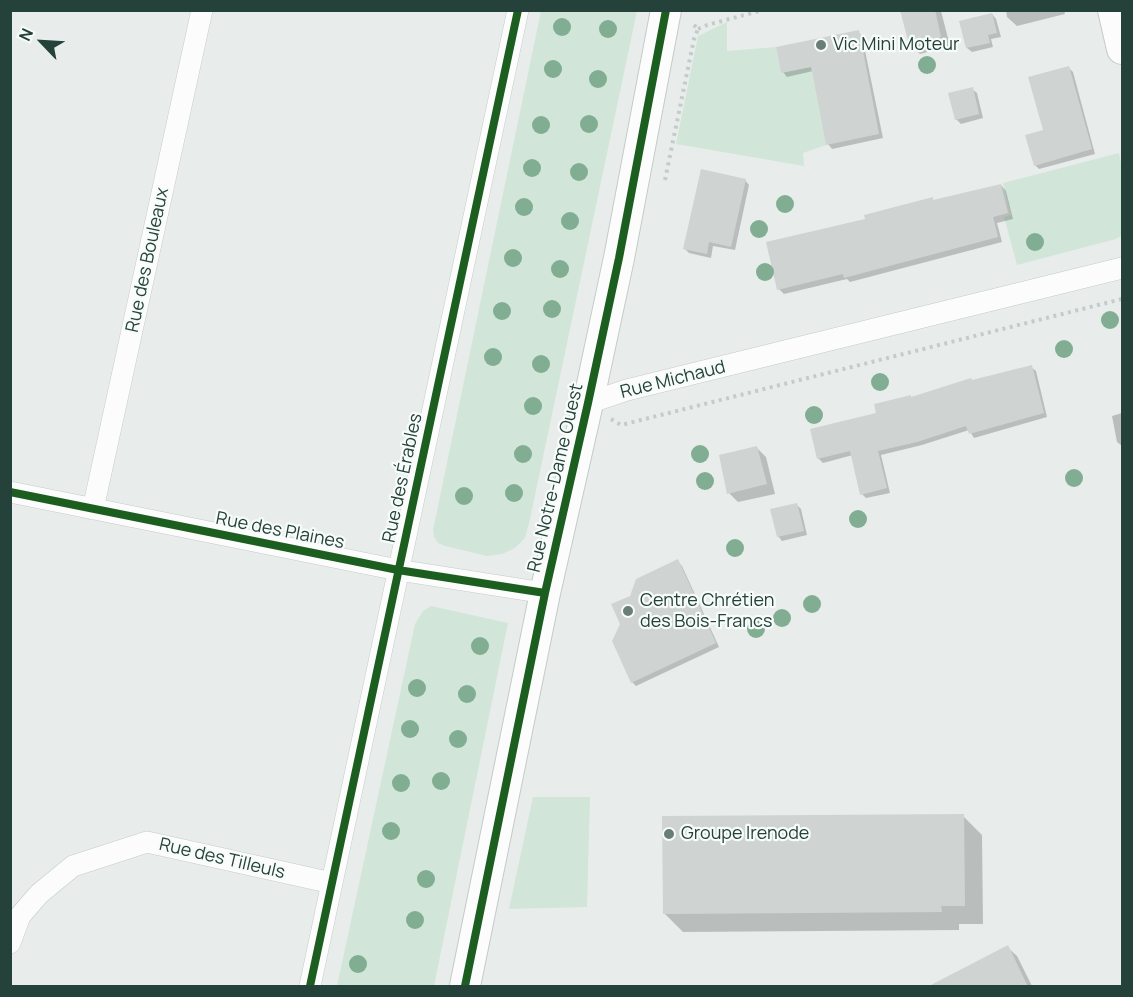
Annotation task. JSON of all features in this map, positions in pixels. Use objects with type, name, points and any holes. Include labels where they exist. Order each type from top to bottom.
[{"type":"street","name":"Rue des Bouleaux","points":[[93,509],[202,10]]},
{"type":"street","name":"Rue des Érables","points":[[310,987],[518,10]]},
{"type":"street","name":"Rue Notre-Dame Ouest","points":[[465,987],[545,593],[621,247],[666,10]]},
{"type":"street","points":[[1113,10],[1122,49]]},
{"type":"street","name":"Rue Michaud","points":[[588,403],[627,390],[1122,268]]},
{"type":"street","name":"Rue des Plaines","points":[[10,492],[398,570],[545,593]]},
{"type":"street","name":"Rue des Tilleuls","points":[[10,943],[20,916],[39,894],[73,866],[147,842],[332,883]]},
{"type":"path","points":[[698,29],[763,10]]},
{"type":"green space","points":[[541,11],[637,11],[525,538],[515,548],[502,554],[487,556],[438,543],[433,530]]},
{"type":"green space","points":[[727,22],[727,51],[776,47],[781,73],[811,67],[826,145],[803,153],[804,166],[676,144],[698,36]]},
{"type":"green space","points":[[1119,153],[1122,168],[1122,235],[1116,239],[1017,265],[1004,217],[1011,215],[1003,183]]},
{"type":"green space","points":[[431,606],[508,623],[434,986],[337,986],[415,624],[423,611]]},
{"type":"green space","points":[[533,797],[590,797],[587,907],[509,909]]},
{"type":"building","points":[[900,10],[935,10],[941,37],[909,45]]},
{"type":"building","points":[[992,13],[997,33],[988,35],[990,43],[966,48],[959,21]]},
{"type":"building","points":[[859,30],[879,134],[826,145],[811,67],[781,73],[776,47]]},
{"type":"building","points":[[1069,66],[1092,149],[1034,166],[1025,135],[1043,130],[1028,77]]},
{"type":"building","points":[[973,87],[979,114],[955,120],[948,93]]},
{"type":"building","points":[[701,169],[746,179],[731,247],[709,242],[707,254],[683,249]]},
{"type":"building","points":[[1001,184],[1008,213],[993,217],[998,237],[844,278],[843,274],[777,290],[766,242],[865,219],[864,215],[933,197],[933,200]]},
{"type":"building","points":[[1032,365],[1044,413],[969,434],[966,426],[917,442],[878,451],[887,488],[860,495],[850,451],[817,459],[810,429],[876,413],[874,404],[911,395],[911,397],[971,378],[972,380]]},
{"type":"building","points":[[757,446],[767,484],[727,494],[719,455]]},
{"type":"building","points":[[797,503],[804,531],[777,537],[770,509]]},
{"type":"building","points":[[678,559],[716,643],[631,683],[612,641],[620,624],[611,604],[630,596],[636,579]]},
{"type":"building","points":[[964,814],[965,906],[941,906],[942,912],[663,914],[662,816]]},
{"type":"building","points":[[1008,945],[1028,987],[927,987]]},
{"type":"cycle path","points":[[310,986],[518,10]]},
{"type":"cycle path","points":[[465,986],[545,593],[619,258],[666,10]]},
{"type":"cycle path","points":[[10,492],[398,570],[545,593]]},
{"type":"place","name":"Vic Mini Moteur","points":[[821,45]]},
{"type":"place","name":"Centre Chrétien des Bois-Francs","points":[[628,611]]},
{"type":"place","name":"Groupe Irenode","points":[[669,834]]}]
